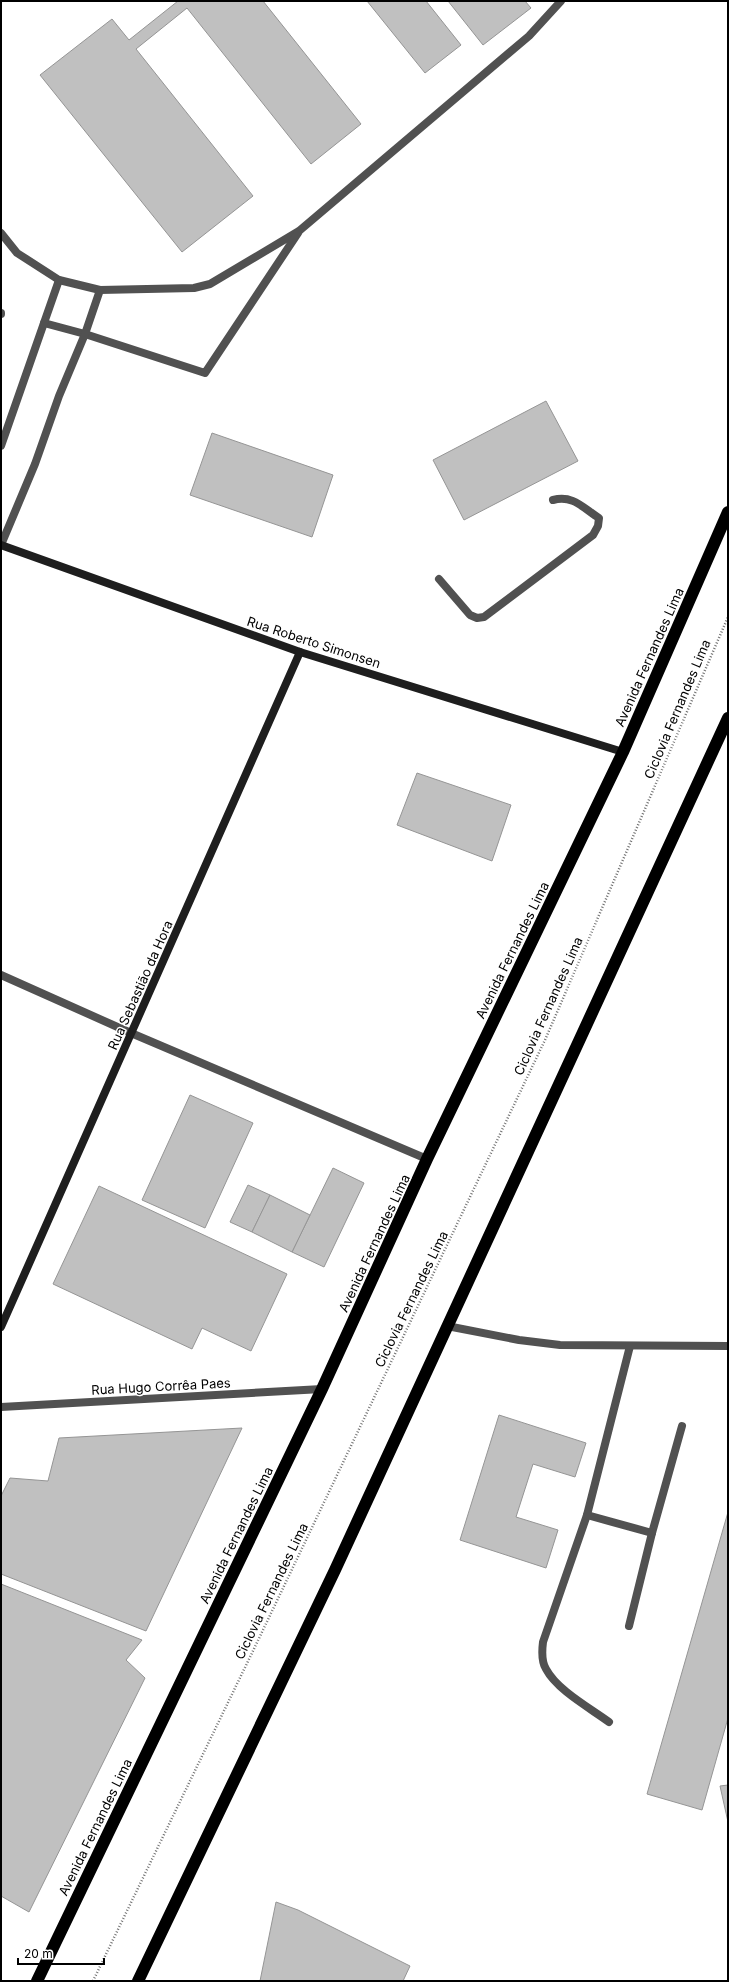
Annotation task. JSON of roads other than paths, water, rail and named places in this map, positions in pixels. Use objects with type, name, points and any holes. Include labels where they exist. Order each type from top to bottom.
[{"type":"highway","name":"Avenida Fernandes Lima","points":[[37,1981],[322,1389],[427,1159],[623,752],[728,512]]},
{"type":"highway","points":[[138,1981],[335,1570],[728,718]]},
{"type":"street","points":[[1,233],[17,253],[59,280],[100,290],[194,288],[210,284],[299,231],[529,36],[562,1]]},
{"type":"street","points":[[44,323],[85,334],[205,372],[299,231]]},
{"type":"street","points":[[1,446],[59,280]]},
{"type":"street","points":[[1,545],[35,464],[59,396],[85,334],[100,290]]},
{"type":"street","points":[[439,579],[470,615],[477,618],[484,617],[593,535],[598,526],[599,518],[575,502],[564,497],[553,500]]},
{"type":"street","name":"Rua Roberto Simonsen","points":[[1,545],[300,652],[623,752]]},
{"type":"street","name":"Rua Sebastião da Hora","points":[[1,1327],[300,652]]},
{"type":"street","points":[[1,975],[131,1033],[427,1159]]},
{"type":"street","points":[[447,1326],[519,1340],[560,1345],[728,1346]]},
{"type":"street","points":[[609,1722],[562,1688],[546,1669],[542,1653],[543,1642],[587,1514],[630,1346]]},
{"type":"street","name":"Rua Hugo Corrêa Paes","points":[[1,1407],[322,1389]]},
{"type":"street","points":[[629,1626],[652,1533],[682,1426]]},
{"type":"street","points":[[587,1514],[652,1533]]}]
